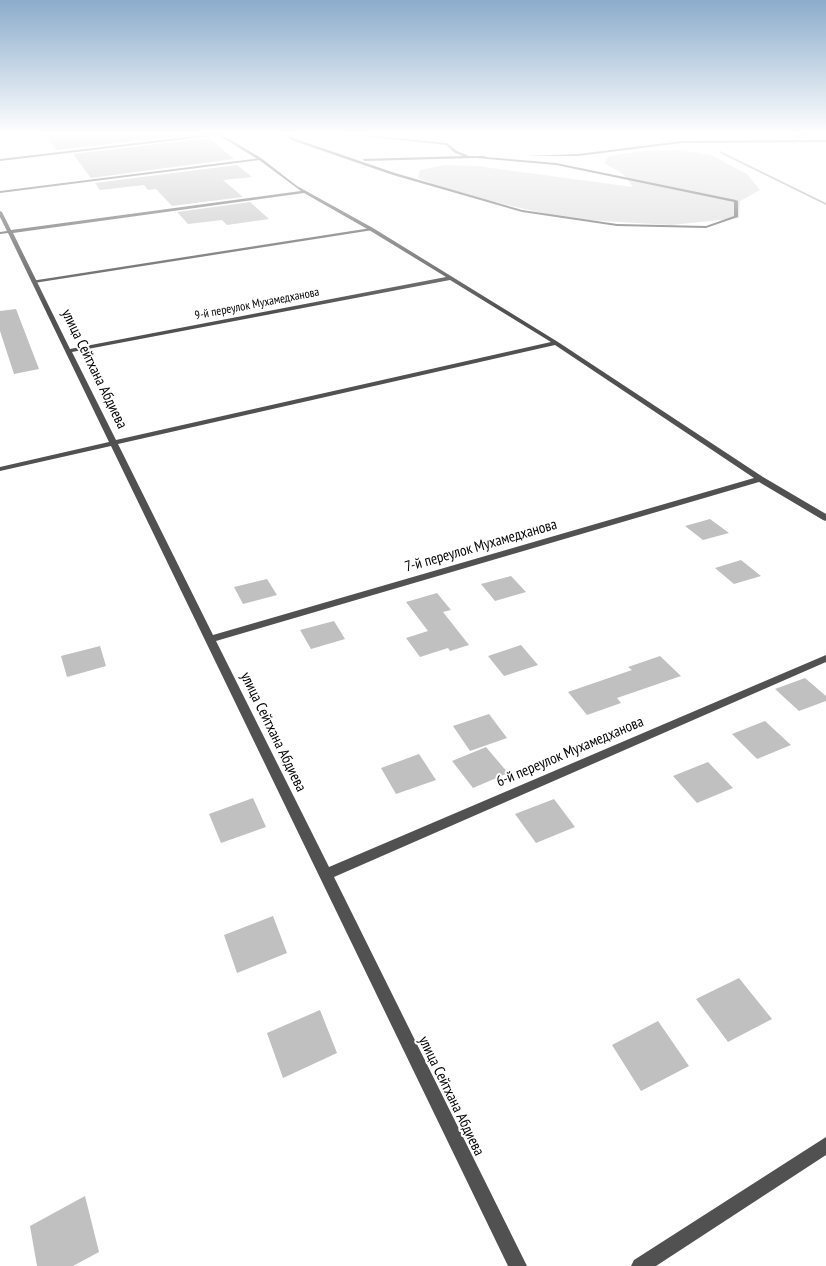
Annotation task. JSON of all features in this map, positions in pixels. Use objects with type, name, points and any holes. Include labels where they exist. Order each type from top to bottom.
[{"type":"street","points":[[5,233],[305,192]]},
{"type":"street","points":[[306,192],[451,278],[556,344],[760,478],[826,518]]},
{"type":"street","points":[[457,192],[522,211],[617,225],[706,227],[736,217],[736,202],[689,192]]},
{"type":"street","name":"улица Сейтхана Абдиева","points":[[0,212],[5,233],[34,281],[518,1266]]},
{"type":"street","points":[[34,281],[371,229]]},
{"type":"street","name":"9-й переулок Мухамедханова","points":[[68,351],[451,278]]},
{"type":"street","points":[[0,469],[556,344]]},
{"type":"street","name":"7-й переулок Мухамедханова","points":[[210,639],[760,478]]},
{"type":"street","name":"6-й переулок Мухамедханова","points":[[326,874],[826,658]]},
{"type":"street","points":[[640,1266],[826,1145]]},
{"type":"shaded area","points":[[454,192],[756,192],[740,201],[739,218],[671,225],[569,219]]},
{"type":"building","points":[[159,192],[237,192],[243,197],[172,206]]},
{"type":"building","points":[[250,202],[269,219],[227,225],[222,220],[188,224],[177,212]]},
{"type":"building","points":[[16,309],[39,369],[14,374],[0,331],[0,311]]},
{"type":"building","points":[[710,519],[729,533],[703,540],[685,526]]},
{"type":"building","points":[[741,560],[761,576],[734,584],[715,568]]},
{"type":"building","points":[[511,576],[526,592],[495,601],[481,584]]},
{"type":"building","points":[[267,579],[277,595],[243,604],[234,587]]},
{"type":"building","points":[[437,593],[451,610],[443,612],[469,645],[450,651],[448,648],[420,657],[406,638],[428,631],[406,602]]},
{"type":"building","points":[[334,621],[345,639],[311,649],[300,630]]},
{"type":"building","points":[[521,645],[538,665],[504,676],[488,656]]},
{"type":"building","points":[[100,646],[106,666],[67,677],[61,656]]},
{"type":"building","points":[[660,656],[681,676],[617,698],[621,703],[587,715],[568,692],[632,670],[628,667]]},
{"type":"building","points":[[805,678],[826,696],[826,701],[799,711],[775,689]]},
{"type":"building","points":[[489,714],[507,738],[470,751],[453,726]]},
{"type":"building","points":[[765,721],[791,745],[757,759],[732,734]]},
{"type":"building","points":[[486,747],[508,773],[473,788],[452,761]]},
{"type":"building","points":[[419,754],[436,780],[396,794],[381,768]]},
{"type":"building","points":[[708,762],[733,788],[697,803],[673,776]]},
{"type":"building","points":[[253,798],[266,827],[221,843],[209,814]]},
{"type":"building","points":[[554,799],[575,827],[536,843],[515,814]]},
{"type":"building","points":[[273,916],[287,953],[237,973],[224,935]]},
{"type":"building","points":[[739,978],[772,1019],[728,1042],[696,999]]},
{"type":"building","points":[[320,1010],[337,1053],[283,1078],[267,1033]]},
{"type":"building","points":[[658,1021],[689,1066],[641,1091],[612,1045]]},
{"type":"building","points":[[85,1196],[99,1252],[73,1266],[37,1266],[30,1226]]},
{"type":"waterway","points":[[802,192],[826,204]]}]
